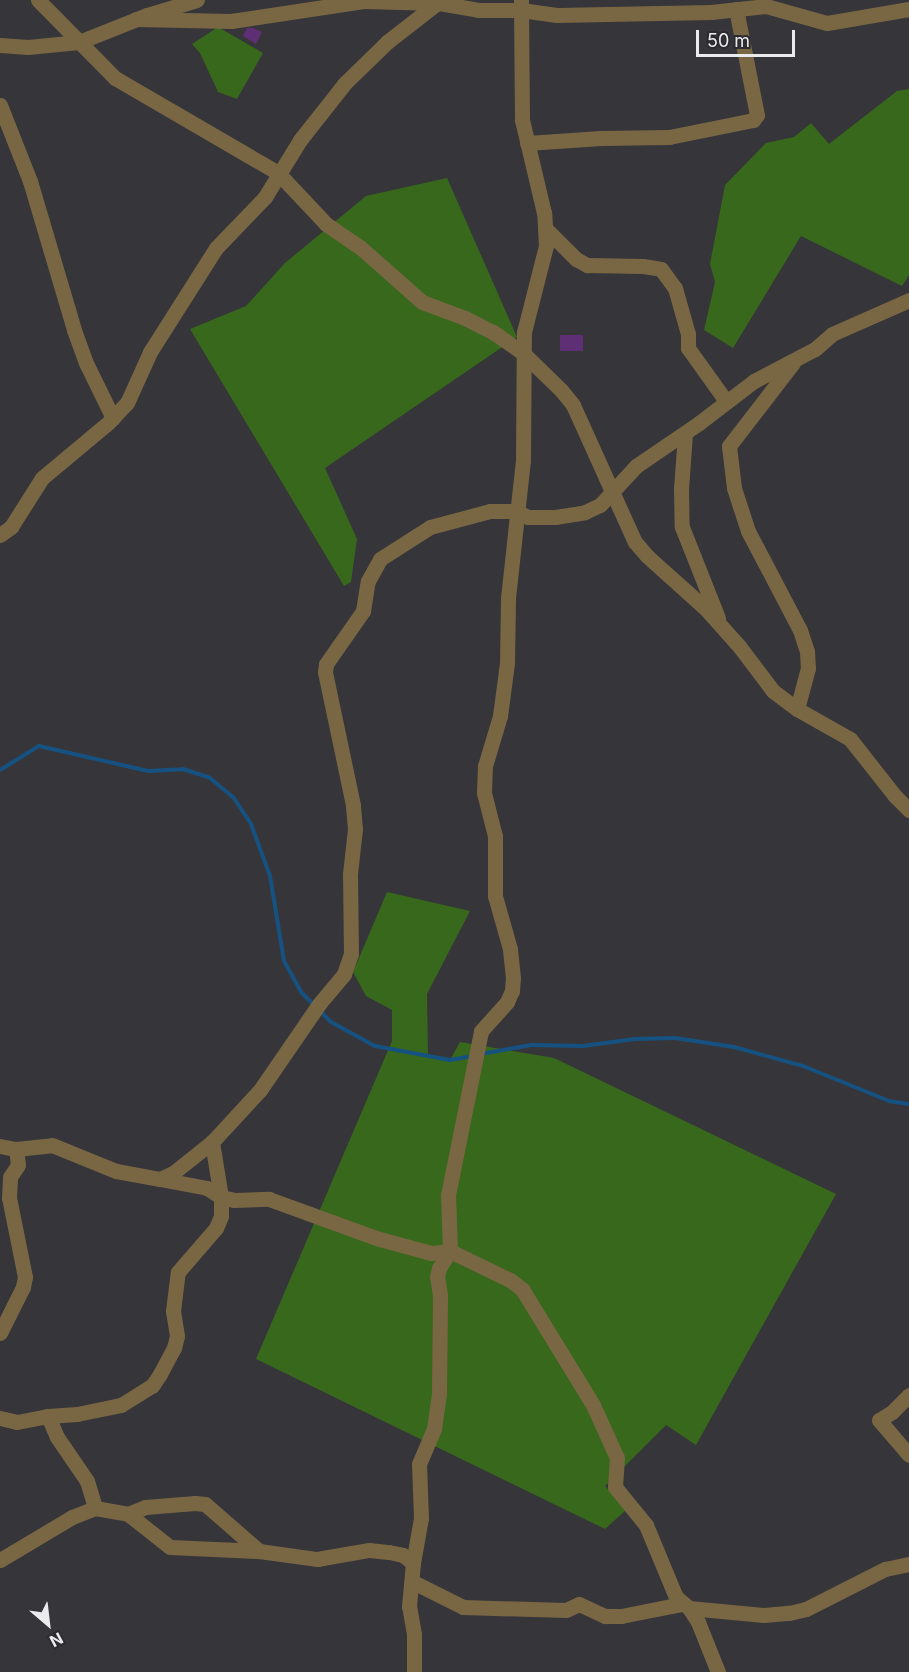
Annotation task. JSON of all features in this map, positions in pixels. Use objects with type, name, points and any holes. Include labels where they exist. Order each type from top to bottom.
[{"type":"street","points":[[38,0],[115,78],[278,173],[326,224],[361,248],[422,302],[465,318],[493,332],[524,354],[573,405],[635,542],[720,624],[773,691],[797,709],[850,739],[895,796],[909,810]]},
{"type":"street","points":[[0,45],[28,47],[79,42],[136,19],[197,0]]},
{"type":"street","points":[[136,19],[231,21],[363,1],[440,1],[478,10],[521,3],[557,15],[701,6],[736,9],[766,6],[786,7],[827,24],[909,9]]},
{"type":"street","points":[[0,535],[12,527],[42,478],[113,418],[127,403],[150,352],[216,248],[265,197],[278,173],[345,83],[387,42],[440,1]]},
{"type":"street","points":[[414,1672],[414,1634],[409,1606],[413,1563],[422,1518],[419,1464],[434,1429],[439,1394],[440,1295],[437,1277],[439,1268],[450,1251],[448,1195],[481,1031],[507,1002],[512,991],[510,949],[495,896],[495,836],[484,793],[485,766],[500,716],[507,663],[508,598],[523,461],[524,332],[546,246],[544,213],[522,120],[521,3]]},
{"type":"street","points":[[527,143],[601,138],[669,137],[753,120],[758,115],[736,9]]},
{"type":"street","points":[[0,105],[30,181],[74,330],[87,365],[113,418]]},
{"type":"street","points":[[544,228],[576,259],[587,265],[643,266],[661,269],[675,288],[688,334],[688,348],[726,401]]},
{"type":"street","points":[[160,1179],[173,1173],[212,1142],[275,1071],[319,1004],[344,974],[351,954],[350,874],[355,829],[353,805],[325,672],[326,664],[363,611],[368,581],[380,559],[430,527],[490,511],[516,511],[528,517],[555,517],[585,512],[600,505],[643,460],[685,434],[754,381],[815,349],[832,334],[909,300]]},
{"type":"street","points":[[797,358],[729,446],[732,477],[748,531],[800,630],[807,651],[808,668],[797,709]]},
{"type":"street","points":[[685,434],[681,488],[682,527],[720,624]]},
{"type":"street","points":[[0,1419],[17,1422],[121,1405],[152,1386],[174,1348],[177,1335],[172,1311],[178,1272],[216,1228],[221,1216],[221,1197],[212,1142]]},
{"type":"street","points":[[5,1150],[52,1145],[116,1171],[207,1188],[221,1197],[250,1201],[268,1199],[376,1238],[431,1252],[450,1251],[510,1280],[522,1289],[593,1405],[617,1458],[615,1487],[646,1525],[652,1545],[685,1606],[698,1622],[718,1672]]},
{"type":"street","points":[[0,1333],[24,1287],[25,1276],[9,1198],[10,1177],[18,1165],[5,1150]]},
{"type":"street","points":[[909,1395],[892,1412],[879,1420],[909,1455]]},
{"type":"street","points":[[48,1416],[57,1437],[87,1481],[95,1508]]},
{"type":"street","points":[[128,1514],[145,1507],[205,1504],[259,1551]]},
{"type":"street","points":[[0,1560],[72,1517],[95,1508],[128,1514],[170,1546],[259,1551],[317,1559],[369,1550],[403,1556],[413,1563]]},
{"type":"street","points":[[412,1582],[463,1606],[566,1610],[575,1604],[605,1616],[621,1616],[685,1606],[764,1615],[806,1609],[885,1569],[909,1564]]},
{"type":"green space","points":[[218,27],[263,53],[237,99],[218,92],[200,53],[192,44]]},
{"type":"green space","points":[[909,89],[909,275],[902,286],[801,236],[733,348],[704,330],[715,282],[710,264],[725,185],[766,143],[794,137],[811,123],[829,144],[897,91]]},
{"type":"green space","points":[[447,178],[517,337],[325,468],[357,539],[351,582],[344,586],[190,329],[246,306],[285,263],[366,196]]},
{"type":"green space","points":[[387,892],[470,911],[427,994],[428,1055],[450,1060],[460,1042],[554,1058],[836,1194],[696,1445],[666,1425],[605,1486],[626,1510],[605,1529],[256,1359],[392,1041],[392,1010],[366,996],[353,972]]},
{"type":"building","points":[[247,28],[262,32],[256,44],[243,36]]},
{"type":"building","points":[[560,335],[583,335],[583,351],[560,351]]},
{"type":"waterway","points":[[0,770],[39,746],[148,771],[183,769],[210,778],[233,797],[251,824],[270,876],[284,961],[302,993],[314,1005]]},
{"type":"waterway","points":[[319,1010],[331,1022],[375,1046],[450,1060],[473,1056]]},
{"type":"waterway","points":[[481,1054],[531,1045],[583,1046],[635,1039],[675,1038],[734,1047],[803,1066],[889,1101],[909,1104]]}]
